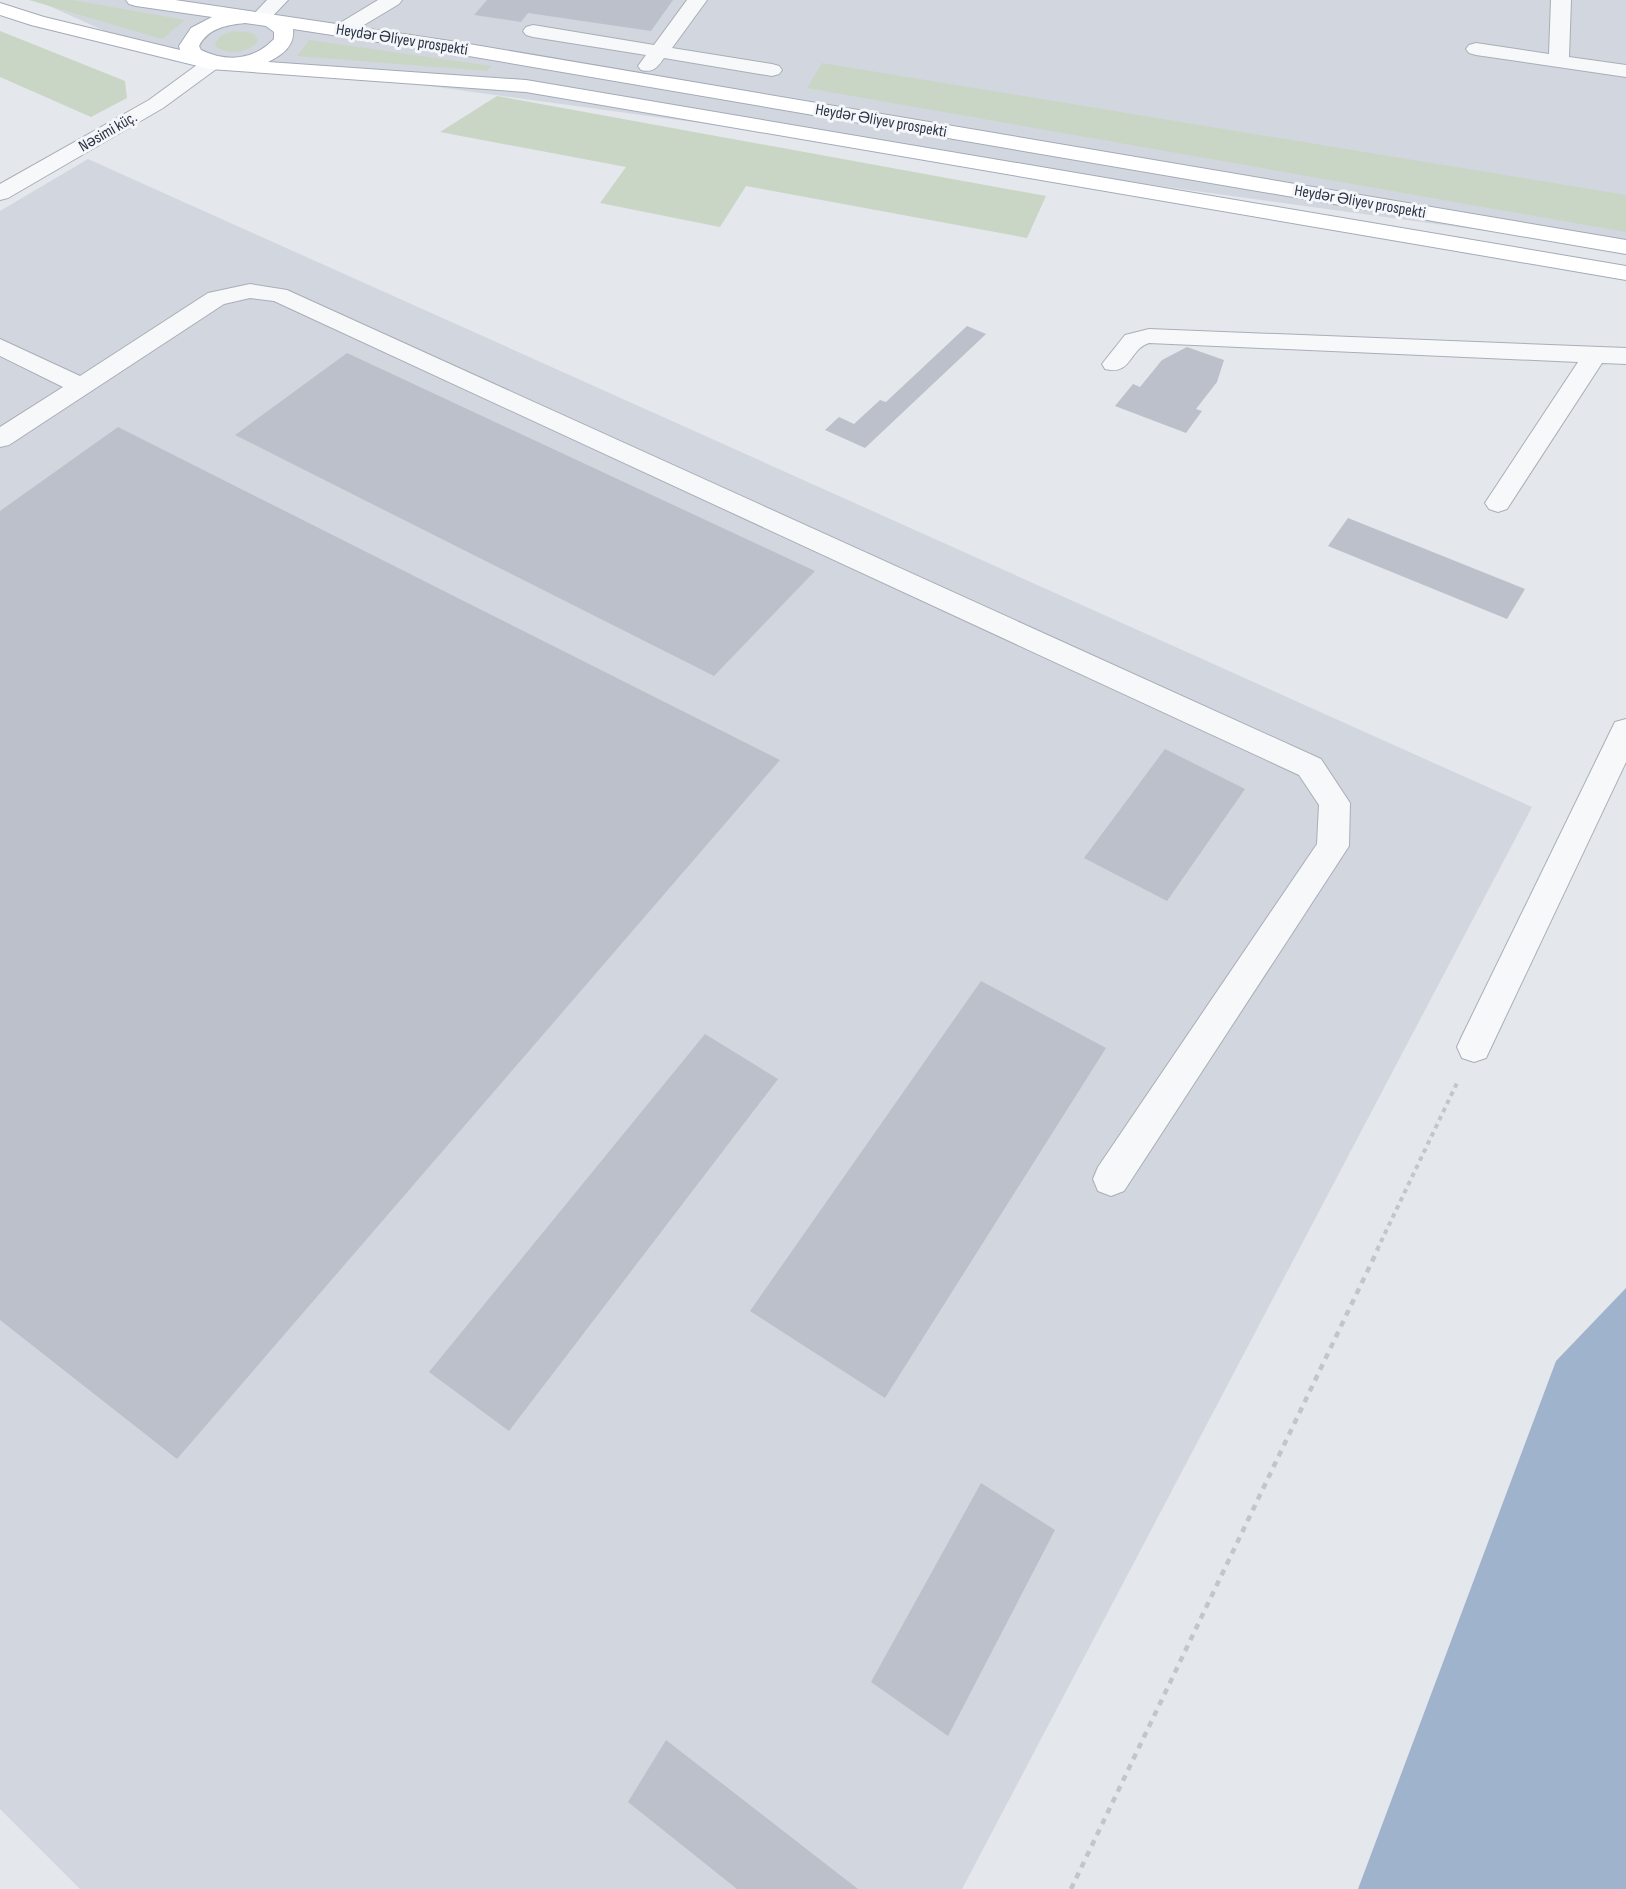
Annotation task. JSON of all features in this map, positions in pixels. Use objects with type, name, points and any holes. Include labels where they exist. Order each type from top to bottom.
[{"type":"main road","name":"Heydər Əliyev prospekti","points":[[135,0],[342,30],[1626,246]]},
{"type":"main road","name":"Heydər Əliyev prospekti","points":[[0,9],[38,21],[219,64],[526,86],[1626,273]]},
{"type":"main road","points":[[260,18],[281,26],[285,33],[285,40],[280,48],[257,60],[219,64],[192,54],[189,46],[192,38],[201,30],[229,19],[260,18]]},
{"type":"street","points":[[260,18],[278,0]]},
{"type":"street","points":[[342,30],[392,0]]},
{"type":"street","points":[[637,79],[697,0]]},
{"type":"street","points":[[1559,61],[1562,0]]},
{"type":"street","points":[[533,31],[772,70]]},
{"type":"street","points":[[1476,49],[1626,71]]},
{"type":"street","name":"Nəsimi küç.","points":[[0,193],[156,104],[219,64]]},
{"type":"street","points":[[0,439],[216,298],[250,291],[279,295],[1310,767],[1335,803],[1333,846],[1111,1179]]},
{"type":"street","points":[[1114,364],[1134,340],[1149,336],[1626,356]]},
{"type":"street","points":[[0,346],[81,386]]},
{"type":"street","points":[[1498,503],[1595,355]]},
{"type":"street","points":[[1474,1047],[1626,730]]},
{"type":"path","points":[[1071,1889],[1474,1047]]},
{"type":"shaded area","points":[[36,0],[1626,0],[1626,250],[138,46]]},
{"type":"shaded area","points":[[88,159],[1532,807],[962,1889],[80,1889],[0,1809],[0,211]]},
{"type":"green space","points":[[29,0],[72,0],[185,20],[162,39]]},
{"type":"green space","points":[[0,31],[125,81],[127,98],[91,117],[0,77]]},
{"type":"green space","points":[[233,31],[253,33],[258,39],[257,43],[237,52],[216,47],[215,44],[220,36]]},
{"type":"green space","points":[[309,40],[491,66],[487,71],[297,56]]},
{"type":"green space","points":[[822,63],[1626,195],[1626,232],[807,88]]},
{"type":"green space","points":[[497,96],[1046,196],[1027,238],[746,186],[720,227],[600,203],[626,167],[440,132]]},
{"type":"water","points":[[1626,1288],[1626,1889],[1358,1889],[1556,1361]]},
{"type":"building","points":[[487,0],[673,0],[651,31],[528,13],[521,22],[474,15]]},
{"type":"building","points":[[967,326],[986,334],[865,448],[825,430],[839,417],[854,424],[880,400],[886,402]]},
{"type":"building","points":[[1187,347],[1224,360],[1217,382],[1196,409],[1202,411],[1186,433],[1115,406],[1133,384],[1140,387],[1162,360]]},
{"type":"building","points":[[347,353],[815,571],[714,676],[235,435]]},
{"type":"building","points":[[118,427],[780,760],[177,1459],[0,1320],[0,511]]},
{"type":"building","points":[[1348,518],[1525,589],[1507,619],[1328,546]]},
{"type":"building","points":[[1165,749],[1245,789],[1167,901],[1084,858]]},
{"type":"building","points":[[981,981],[1106,1048],[885,1398],[750,1311]]},
{"type":"building","points":[[705,1034],[778,1079],[509,1431],[429,1372]]},
{"type":"building","points":[[981,1483],[1055,1530],[948,1736],[871,1682]]},
{"type":"building","points":[[666,1740],[858,1889],[737,1889],[628,1802]]}]
